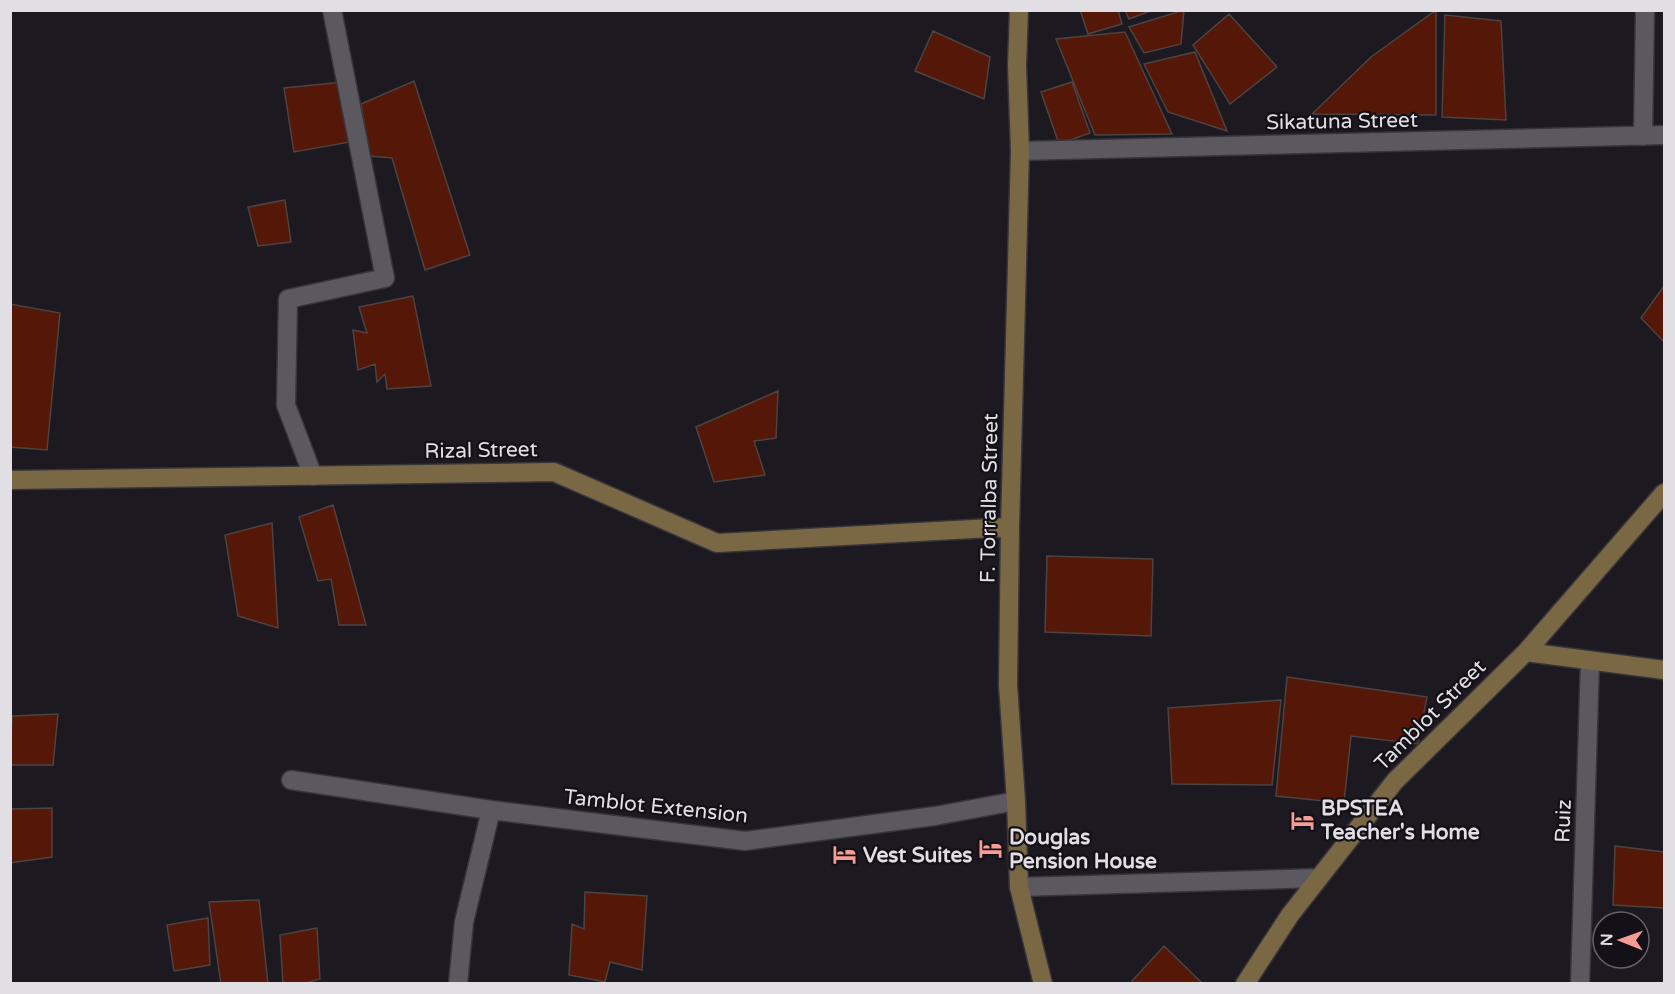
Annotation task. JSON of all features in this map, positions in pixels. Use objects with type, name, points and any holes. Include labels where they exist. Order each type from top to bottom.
[{"type":"street","points":[[313,476],[286,405],[288,299],[385,278],[332,10]]},
{"type":"street","name":"F. Torralba Street","points":[[1019,10],[1017,66],[1020,151],[1008,685],[1019,887],[1043,984]]},
{"type":"street","points":[[1642,136],[1646,10]]},
{"type":"street","name":"Sikatuna Street","points":[[1020,151],[1665,135]]},
{"type":"street","name":"Rizal Street","points":[[10,480],[554,472],[717,543],[1010,527]]},
{"type":"street","name":"Tamblot Street","points":[[1245,984],[1290,915],[1395,781],[1526,652],[1665,493]]},
{"type":"street","points":[[1526,652],[1665,670]]},
{"type":"street","name":"Ruiz","points":[[1580,984],[1590,661]]},
{"type":"street","name":"Tamblot Extension","points":[[291,780],[491,810],[745,841],[935,816],[1016,801]]},
{"type":"street","points":[[458,984],[464,922],[491,810]]},
{"type":"street","points":[[1019,887],[1320,878]]},
{"type":"building","points":[[1080,10],[1118,10],[1122,24],[1088,34]]},
{"type":"building","points":[[1125,10],[1153,10],[1129,19]]},
{"type":"building","points":[[1184,10],[1181,44],[1144,53],[1129,27]]},
{"type":"building","points":[[1436,10],[1436,115],[1312,114],[1371,57]]},
{"type":"building","points":[[1229,14],[1277,67],[1230,104],[1193,45]]},
{"type":"building","points":[[1445,15],[1501,21],[1506,120],[1442,117]]},
{"type":"building","points":[[933,31],[990,57],[984,99],[915,71]]},
{"type":"building","points":[[1125,32],[1172,134],[1095,135],[1056,39]]},
{"type":"building","points":[[1195,52],[1227,131],[1168,112],[1144,64]]},
{"type":"building","points":[[414,81],[470,255],[425,270],[392,158],[370,156],[361,104]]},
{"type":"building","points":[[343,82],[350,142],[294,152],[284,88]]},
{"type":"building","points":[[1072,82],[1090,133],[1059,144],[1041,92]]},
{"type":"building","points":[[285,200],[291,242],[258,246],[248,207]]},
{"type":"building","points":[[1664,286],[1664,342],[1641,318]]},
{"type":"building","points":[[413,296],[431,386],[387,389],[385,374],[377,382],[375,364],[358,370],[353,330],[367,333],[359,307]]},
{"type":"building","points":[[10,304],[60,313],[47,450],[10,447]]},
{"type":"building","points":[[778,391],[776,438],[754,441],[765,475],[714,482],[696,427]]},
{"type":"building","points":[[333,505],[366,625],[339,625],[331,579],[318,581],[299,517]]},
{"type":"building","points":[[272,523],[278,628],[238,616],[225,535]]},
{"type":"building","points":[[1047,556],[1153,559],[1151,636],[1045,632]]},
{"type":"building","points":[[1287,677],[1427,697],[1418,744],[1351,736],[1344,803],[1276,796]]},
{"type":"building","points":[[1281,700],[1272,785],[1172,784],[1168,708]]},
{"type":"building","points":[[58,714],[53,765],[10,765],[12,716]]},
{"type":"building","points":[[52,808],[52,857],[10,863],[10,809]]},
{"type":"building","points":[[1615,846],[1664,852],[1664,908],[1613,905]]},
{"type":"building","points":[[585,892],[647,896],[642,970],[610,962],[605,982],[569,975],[572,924],[584,929]]},
{"type":"building","points":[[259,900],[268,984],[221,984],[209,902]]},
{"type":"building","points":[[208,918],[210,965],[174,971],[167,925]]},
{"type":"building","points":[[317,928],[320,979],[302,984],[283,984],[280,935]]},
{"type":"building","points":[[1164,946],[1203,984],[1134,984],[1132,981]]},
{"type":"place","name":"BPSTEA Teacher's Home","points":[[1303,820]]},
{"type":"place","name":"Douglas Pension House","points":[[991,849]]},
{"type":"place","name":"Vest Suites","points":[[845,855]]}]
